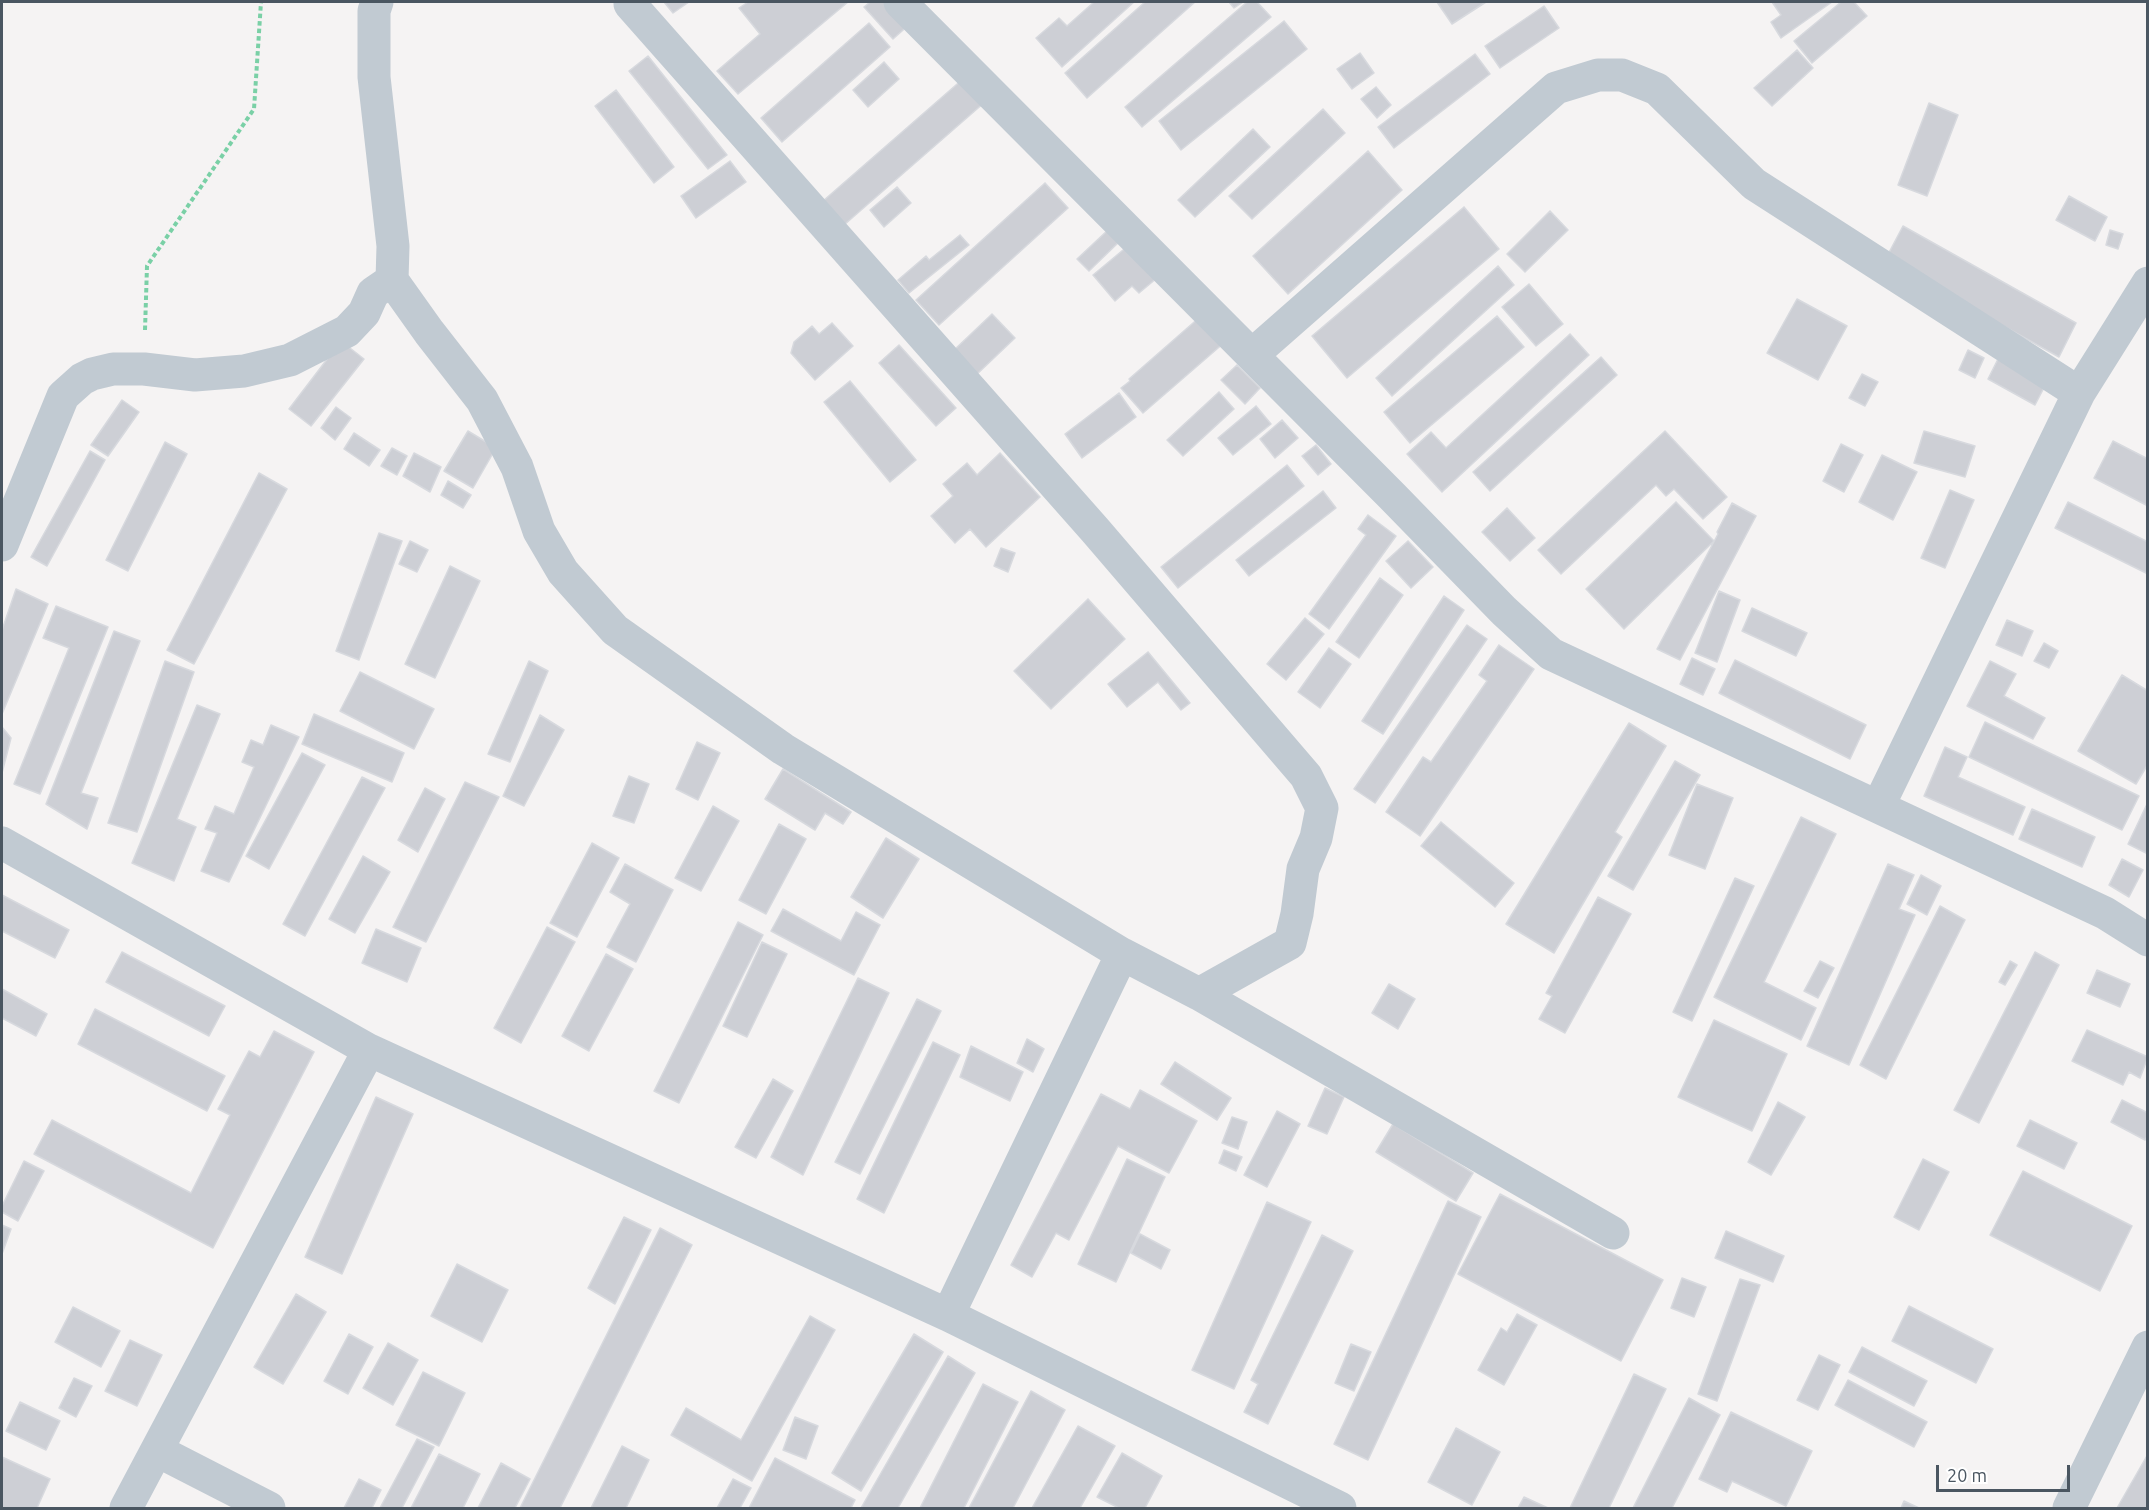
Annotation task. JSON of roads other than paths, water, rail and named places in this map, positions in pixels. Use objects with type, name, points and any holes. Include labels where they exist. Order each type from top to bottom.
[{"type":"street","points":[[377,2],[374,11],[374,77],[393,246],[392,280],[482,400],[517,467],[539,531],[563,572],[615,630],[783,748],[1122,954],[1199,994],[1613,1233]]},
{"type":"street","points":[[900,2],[1504,611],[1551,654],[2105,913],[2148,940]]},
{"type":"street","points":[[630,4],[1095,530],[1306,776],[1322,808],[1316,838],[1303,869],[1297,914],[1290,943],[1199,994]]},
{"type":"street","points":[[1252,355],[1556,88],[1598,75],[1622,75],[1657,89],[1754,184],[2079,393]]},
{"type":"street","points":[[2,545],[63,396],[73,385],[92,374],[113,369],[144,369],[195,375],[244,371],[290,360],[347,331],[364,313],[373,293],[392,280]]},
{"type":"street","points":[[1878,807],[2079,393],[2148,283]]},
{"type":"street","points":[[2,843],[369,1050],[948,1315],[1340,1509]]},
{"type":"street","points":[[948,1315],[1122,954]]},
{"type":"street","points":[[126,1509],[369,1050]]},
{"type":"street","points":[[2069,1509],[2148,1347]]},
{"type":"street","points":[[158,1450],[269,1509]]}]
